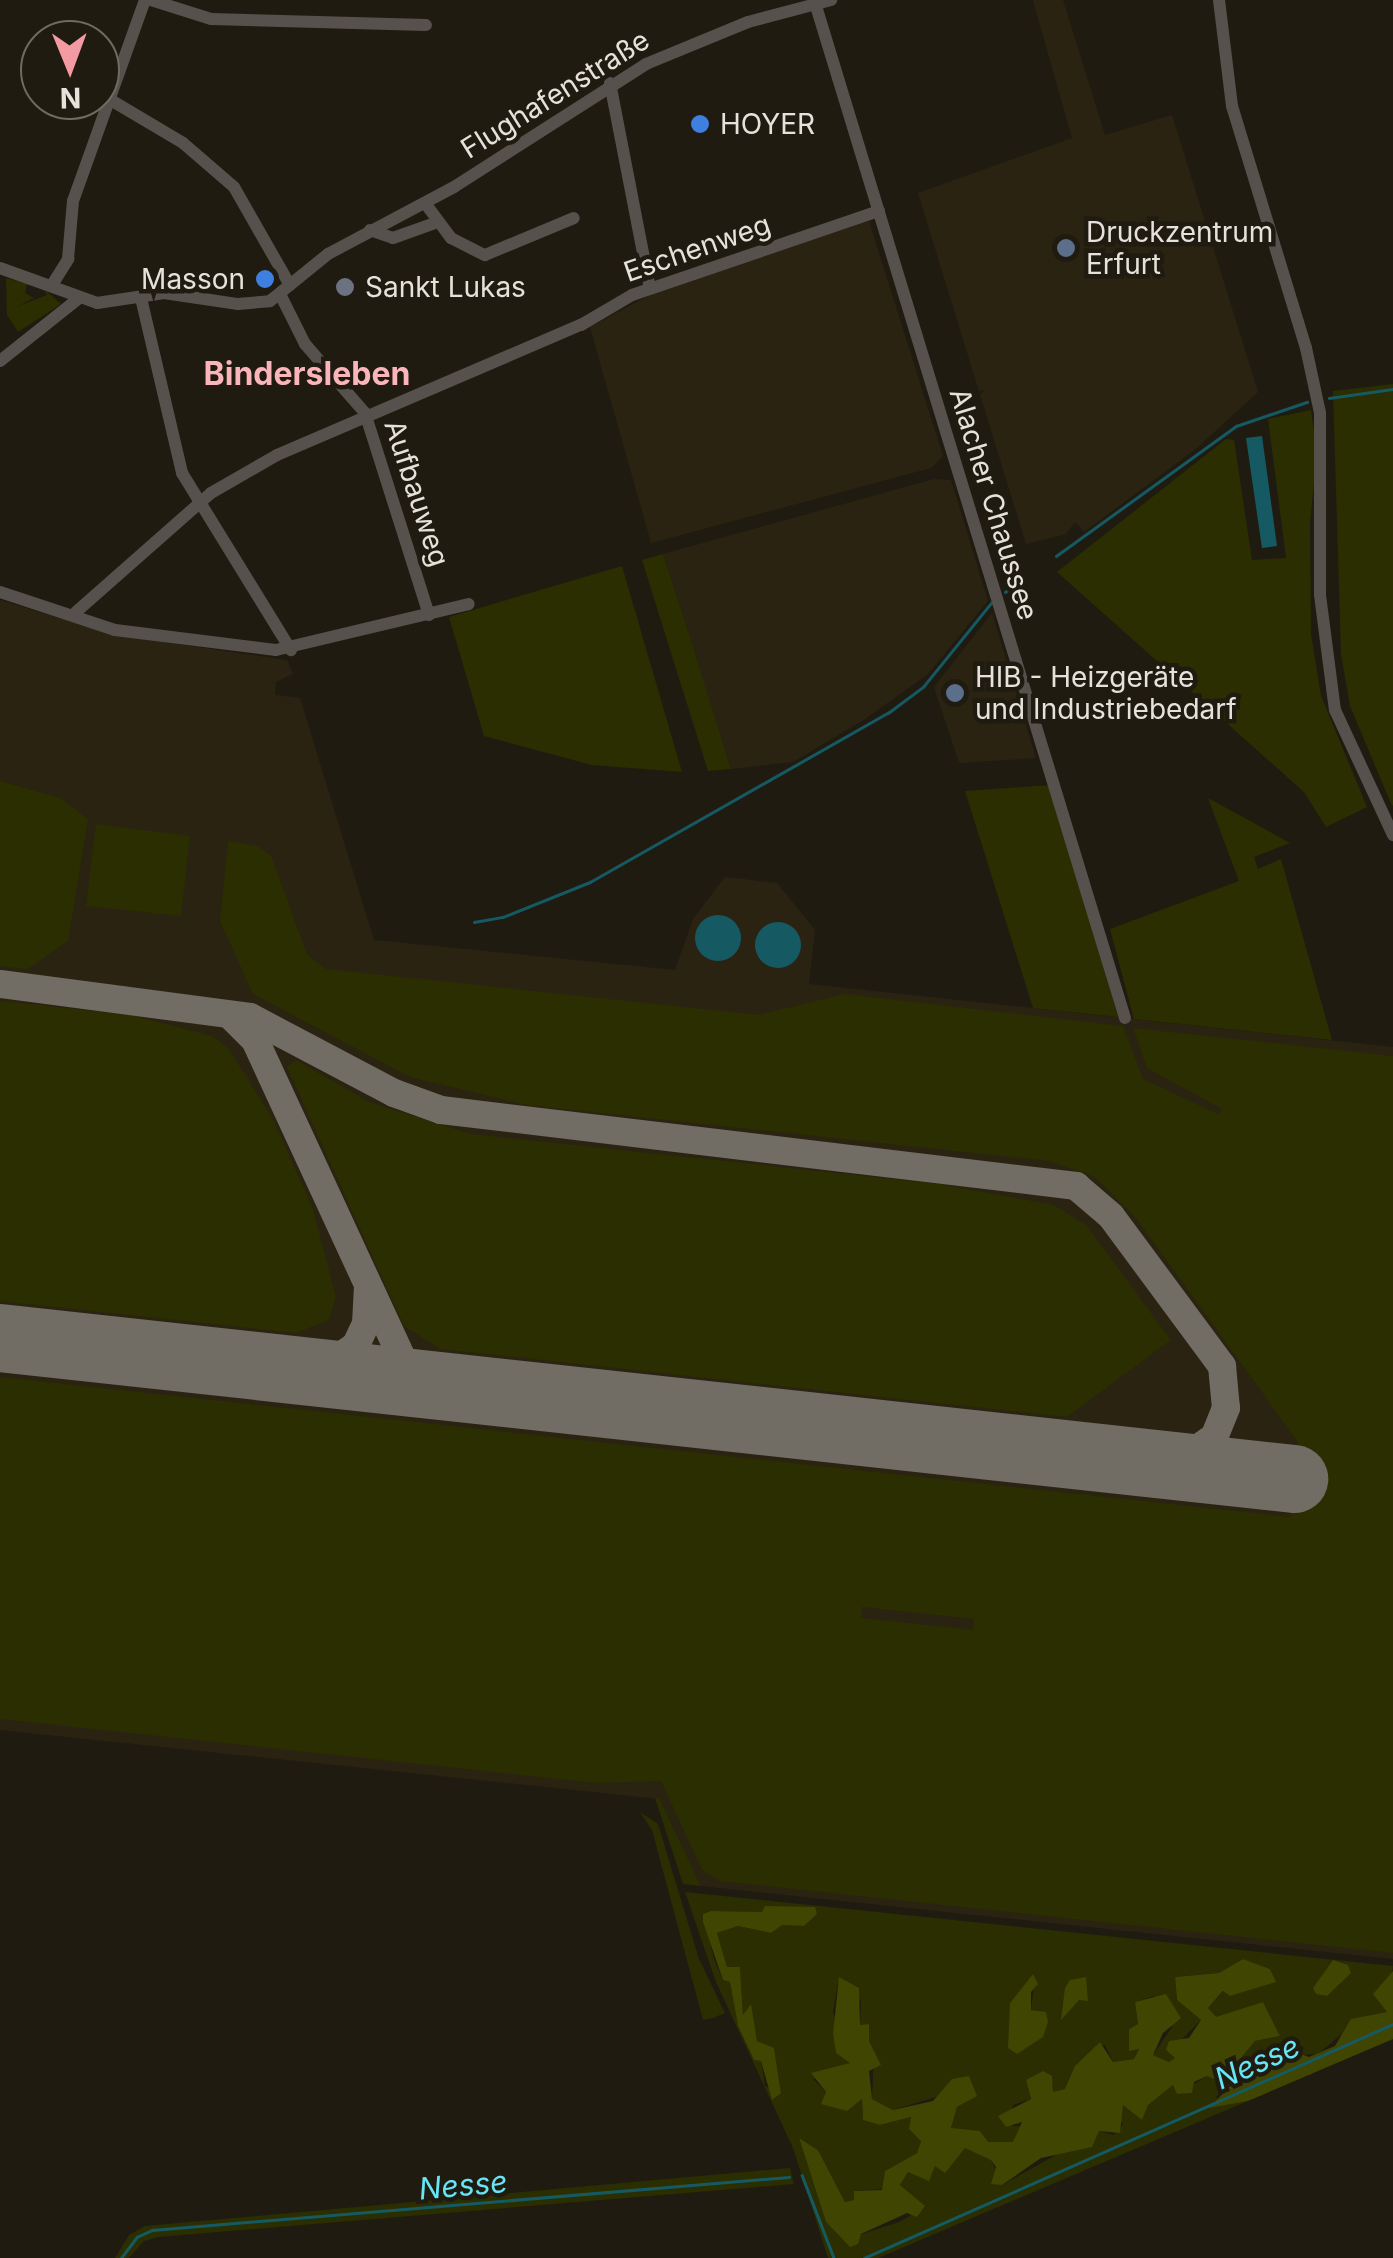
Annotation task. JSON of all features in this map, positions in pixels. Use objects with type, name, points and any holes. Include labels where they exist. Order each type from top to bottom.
[{"type":"street","points":[[120,71],[148,0],[211,19],[426,25]]},
{"type":"street","name":"Flughafenstraße","points":[[0,268],[52,285],[78,299],[115,304],[180,293],[254,305],[285,290],[370,230],[425,203],[610,84],[748,22],[831,0]]},
{"type":"street","points":[[1219,0],[1232,106],[1306,348],[1320,413],[1320,595],[1336,710],[1393,835]]},
{"type":"street","name":"Alacher Chaussee","points":[[816,6],[1125,1018]]},
{"type":"street","points":[[610,84],[650,288]]},
{"type":"street","name":"Aufbauweg","points":[[120,106],[183,144],[234,187],[285,290],[305,344],[365,413],[429,615]]},
{"type":"street","points":[[52,285],[68,259],[73,201],[102,120]]},
{"type":"street","points":[[425,203],[436,222],[463,248],[485,254],[574,218]]},
{"type":"street","name":"Eschenweg","points":[[76,612],[200,503],[277,455],[365,413],[581,325],[650,288],[879,212]]},
{"type":"street","points":[[370,230],[393,238],[436,222]]},
{"type":"street","points":[[141,298],[176,456],[200,503],[291,650]]},
{"type":"street","points":[[0,361],[78,299]]},
{"type":"street","points":[[0,592],[76,612],[115,630],[291,650],[469,604]]},
{"type":"shaded area","points":[[1033,0],[1063,0],[1105,135],[1172,115],[1258,392],[1197,448],[1084,532],[1075,522],[1066,534],[1026,544],[918,193],[1072,138]]},
{"type":"shaded area","points":[[869,221],[943,456],[931,468],[651,543],[590,327],[663,288]]},
{"type":"shaded area","points":[[934,479],[951,480],[988,601],[927,675],[865,719],[793,762],[731,769],[663,554]]},
{"type":"shaded area","points":[[0,600],[114,635],[287,660],[293,674],[276,682],[275,695],[300,698],[374,940],[675,970],[693,919],[725,877],[777,883],[815,930],[809,984],[1393,1047],[1393,1959],[701,1886],[660,1799],[0,1730]]},
{"type":"shaded area","points":[[992,613],[1036,758],[959,763],[934,687]]},
{"type":"green space","points":[[6,278],[27,284],[25,293],[34,298],[16,307],[47,295],[45,290],[61,304],[18,332],[7,315]]},
{"type":"green space","points":[[1393,384],[1392,806],[1350,706],[1341,654],[1333,391]]},
{"type":"green space","points":[[1311,410],[1317,454],[1310,522],[1311,634],[1321,696],[1367,807],[1326,827],[1304,792],[1057,572],[1226,439],[1234,440],[1252,560],[1286,558],[1268,419]]},
{"type":"green space","points":[[663,554],[731,769],[708,771],[642,560]]},
{"type":"green space","points":[[622,566],[682,772],[592,765],[484,736],[449,617]]},
{"type":"green space","points":[[0,781],[60,798],[88,819],[68,941],[28,969],[0,966]]},
{"type":"green space","points":[[1050,785],[1118,1017],[1033,1008],[965,791]]},
{"type":"green space","points":[[1208,798],[1290,843],[1254,857],[1258,869],[1281,859],[1332,1040],[1134,1019],[1110,929],[1239,881]]},
{"type":"green space","points":[[96,824],[190,836],[181,916],[86,906]]},
{"type":"green space","points":[[228,841],[258,846],[271,856],[307,954],[326,969],[759,1015],[844,994],[1123,1026],[1143,1079],[1218,1114],[1222,1109],[1147,1068],[1133,1028],[1393,1056],[1393,1953],[720,1881],[702,1870],[661,1781],[596,1783],[0,1719],[0,1377],[1290,1517],[1298,1442],[1136,1218],[1095,1177],[1049,1161],[527,1105],[410,1077],[253,994],[220,921]],"holes":[[[862,1607],[974,1619],[974,1630],[861,1618]]]},
{"type":"green space","points":[[0,1001],[131,1015],[212,1036],[229,1049],[274,1121],[313,1209],[336,1297],[329,1320],[296,1333],[0,1301]]},
{"type":"green space","points":[[296,1060],[369,1102],[471,1134],[938,1184],[1054,1205],[1086,1225],[1171,1340],[1067,1417],[440,1349],[404,1326],[287,1067]]},
{"type":"green space","points":[[655,1798],[660,1799],[701,1886],[683,1884]]},
{"type":"green space","points":[[640,1812],[658,1824],[699,1959],[725,2013],[713,2018],[703,2020],[652,1830]]},
{"type":"green space","points":[[685,1892],[1393,1966],[1387,2012],[1351,2026],[1318,2054],[1284,2056],[1263,2074],[1237,2079],[1216,2097],[1224,2104],[1248,2101],[878,2258],[828,2258],[793,2148],[716,1982]],"holes":[[[703,1914],[817,1914],[804,1926],[782,1924],[771,1933],[738,1926],[717,1933],[727,1967],[740,1968],[743,2016],[750,2005],[757,2041],[774,2049],[781,2093],[765,2086],[761,2061],[754,2060],[738,2026],[730,1982],[723,1980],[714,1959]],[[1243,1959],[1270,1969],[1275,1982],[1230,1996],[1224,1991],[1208,2008],[1216,2018],[1263,2002],[1280,2036],[1255,2041],[1221,2081],[1207,2076],[1177,2094],[1174,2084],[1147,2105],[1142,2119],[1123,2104],[1118,2118],[1123,2124],[1114,2135],[1099,2131],[1002,2185],[991,2159],[965,2148],[951,2162],[908,2172],[900,2185],[925,2207],[899,2222],[844,2240],[826,2222],[799,2138],[818,2150],[845,2202],[854,2200],[855,2191],[883,2189],[885,2171],[917,2153],[921,2141],[911,2117],[880,2125],[863,2120],[862,2099],[838,2105],[813,2079],[850,2063],[833,2012],[838,1983],[861,2001],[860,2026],[874,2052],[872,2099],[893,2110],[942,2095],[969,2100],[957,2107],[951,2128],[987,2142],[1014,2142],[1024,2126],[1012,2126],[1013,2105],[1031,2099],[1026,2080],[1039,2076],[1053,2084],[1053,2093],[1065,2089],[1097,2045],[1105,2045],[1113,2062],[1134,2059],[1139,2049],[1129,2050],[1129,2029],[1138,2024],[1135,2002],[1154,1996],[1172,2027],[1153,2055],[1169,2062],[1176,2058],[1169,2052],[1201,2020],[1177,2000],[1175,1977],[1219,1973]],[[1034,1985],[1031,2010],[1046,2013],[1034,2037],[1008,2048],[1022,1988]]]},
{"type":"green space","points":[[765,1906],[815,1907],[817,1914],[804,1926],[782,1925],[771,1933],[738,1926],[717,1933],[727,1967],[740,1967],[743,2015],[751,2004],[757,2041],[774,2048],[781,2093],[772,2100],[761,2061],[754,2060],[738,2026],[730,1982],[723,1980],[703,1922],[703,1914],[711,1911],[762,1912]]},
{"type":"green space","points":[[1243,1959],[1270,1969],[1276,1982],[1230,1996],[1223,1991],[1208,2008],[1216,2017],[1263,2002],[1280,2036],[1255,2041],[1221,2082],[1207,2076],[1194,2082],[1192,2093],[1177,2094],[1173,2085],[1148,2105],[1142,2120],[1123,2105],[1120,2133],[1099,2131],[1092,2147],[1041,2158],[1002,2185],[991,2184],[996,2167],[991,2160],[965,2148],[945,2173],[935,2166],[929,2181],[908,2172],[900,2185],[925,2206],[917,2217],[907,2213],[861,2234],[858,2244],[850,2247],[826,2222],[799,2138],[818,2150],[845,2202],[854,2200],[854,2191],[882,2190],[885,2171],[917,2153],[921,2141],[909,2129],[911,2117],[880,2125],[863,2120],[862,2099],[847,2111],[821,2104],[826,2092],[811,2073],[850,2063],[836,2053],[833,2034],[839,1977],[859,1988],[860,2025],[869,2024],[869,2041],[881,2065],[869,2071],[872,2099],[893,2110],[933,2101],[952,2079],[969,2076],[977,2096],[957,2107],[951,2128],[980,2131],[988,2142],[1013,2142],[1022,2122],[1006,2127],[998,2116],[1031,2099],[1026,2080],[1043,2071],[1052,2076],[1053,2092],[1065,2089],[1075,2066],[1100,2042],[1113,2062],[1134,2059],[1139,2049],[1129,2051],[1129,2029],[1138,2024],[1135,2002],[1166,1994],[1181,2018],[1163,2033],[1153,2055],[1169,2062],[1175,2058],[1166,2050],[1169,2041],[1189,2038],[1201,2020],[1177,2000],[1175,1977],[1219,1973]]},
{"type":"green space","points":[[1333,1960],[1348,1965],[1351,1973],[1327,1996],[1316,1994],[1313,1988]]},
{"type":"green space","points":[[1393,1971],[1393,2039],[1248,2101],[1209,2108],[1237,2079],[1274,2067],[1284,2048],[1309,2057],[1335,2046],[1351,2019],[1387,2012],[1373,1994]]},
{"type":"green space","points":[[1033,1974],[1038,1984],[1031,1992],[1031,2010],[1046,2012],[1048,2022],[1043,2037],[1017,2054],[1008,2048],[1010,2003]]},
{"type":"green space","points":[[1086,1977],[1088,2001],[1079,2000],[1061,2020],[1065,1988],[1070,1980]]},
{"type":"green space","points":[[790,2168],[794,2184],[158,2237],[144,2241],[129,2258],[115,2258],[129,2235],[145,2226]]},
{"type":"water","points":[[1262,436],[1277,546],[1262,548],[1246,438]]},
{"type":"water","points":[[718,915],[734,922],[741,938],[734,954],[718,961],[702,954],[695,938],[702,922]]},
{"type":"water","points":[[778,922],[794,929],[801,945],[794,961],[778,968],[762,961],[755,945],[762,929]]},
{"type":"waterway","points":[[1329,398],[1393,389]]},
{"type":"waterway","points":[[1056,556],[1236,426],[1307,402]]},
{"type":"waterway","points":[[1005,592],[1021,580]]},
{"type":"waterway","points":[[474,922],[503,917],[590,882],[888,713],[923,687],[991,603]]},
{"type":"waterway","name":"Nesse","points":[[864,2258],[1393,2024]]},
{"type":"waterway","name":"Nesse","points":[[802,2175],[834,2258]]},
{"type":"waterway","name":"Nesse","points":[[121,2258],[137,2237],[152,2230],[789,2177]]},
{"type":"taxiway","points":[[0,984],[250,1017],[394,1093],[441,1110],[1076,1186],[1111,1216],[1222,1366],[1226,1408],[1214,1437],[1180,1461],[1149,1463]]},
{"type":"taxiway","points":[[231,1016],[255,1040],[402,1358],[429,1381],[483,1391]]},
{"type":"taxiway","points":[[291,1370],[325,1367],[356,1345],[366,1324],[368,1289]]},
{"type":"runway","points":[[0,1338],[1294,1479]]},
{"type":"place","name":"HOYER","points":[[700,124]]},
{"type":"place","name":"Druckzentrum Erfurt","points":[[1066,248]]},
{"type":"place","name":"Masson","points":[[265,279]]},
{"type":"place","name":"Sankt Lukas","points":[[345,287]]},
{"type":"place","name":"HIB - Heizgeräte und Industriebedarf","points":[[955,693]]},
{"type":"district","name":"Bindersleben","points":[[307,374]]}]
